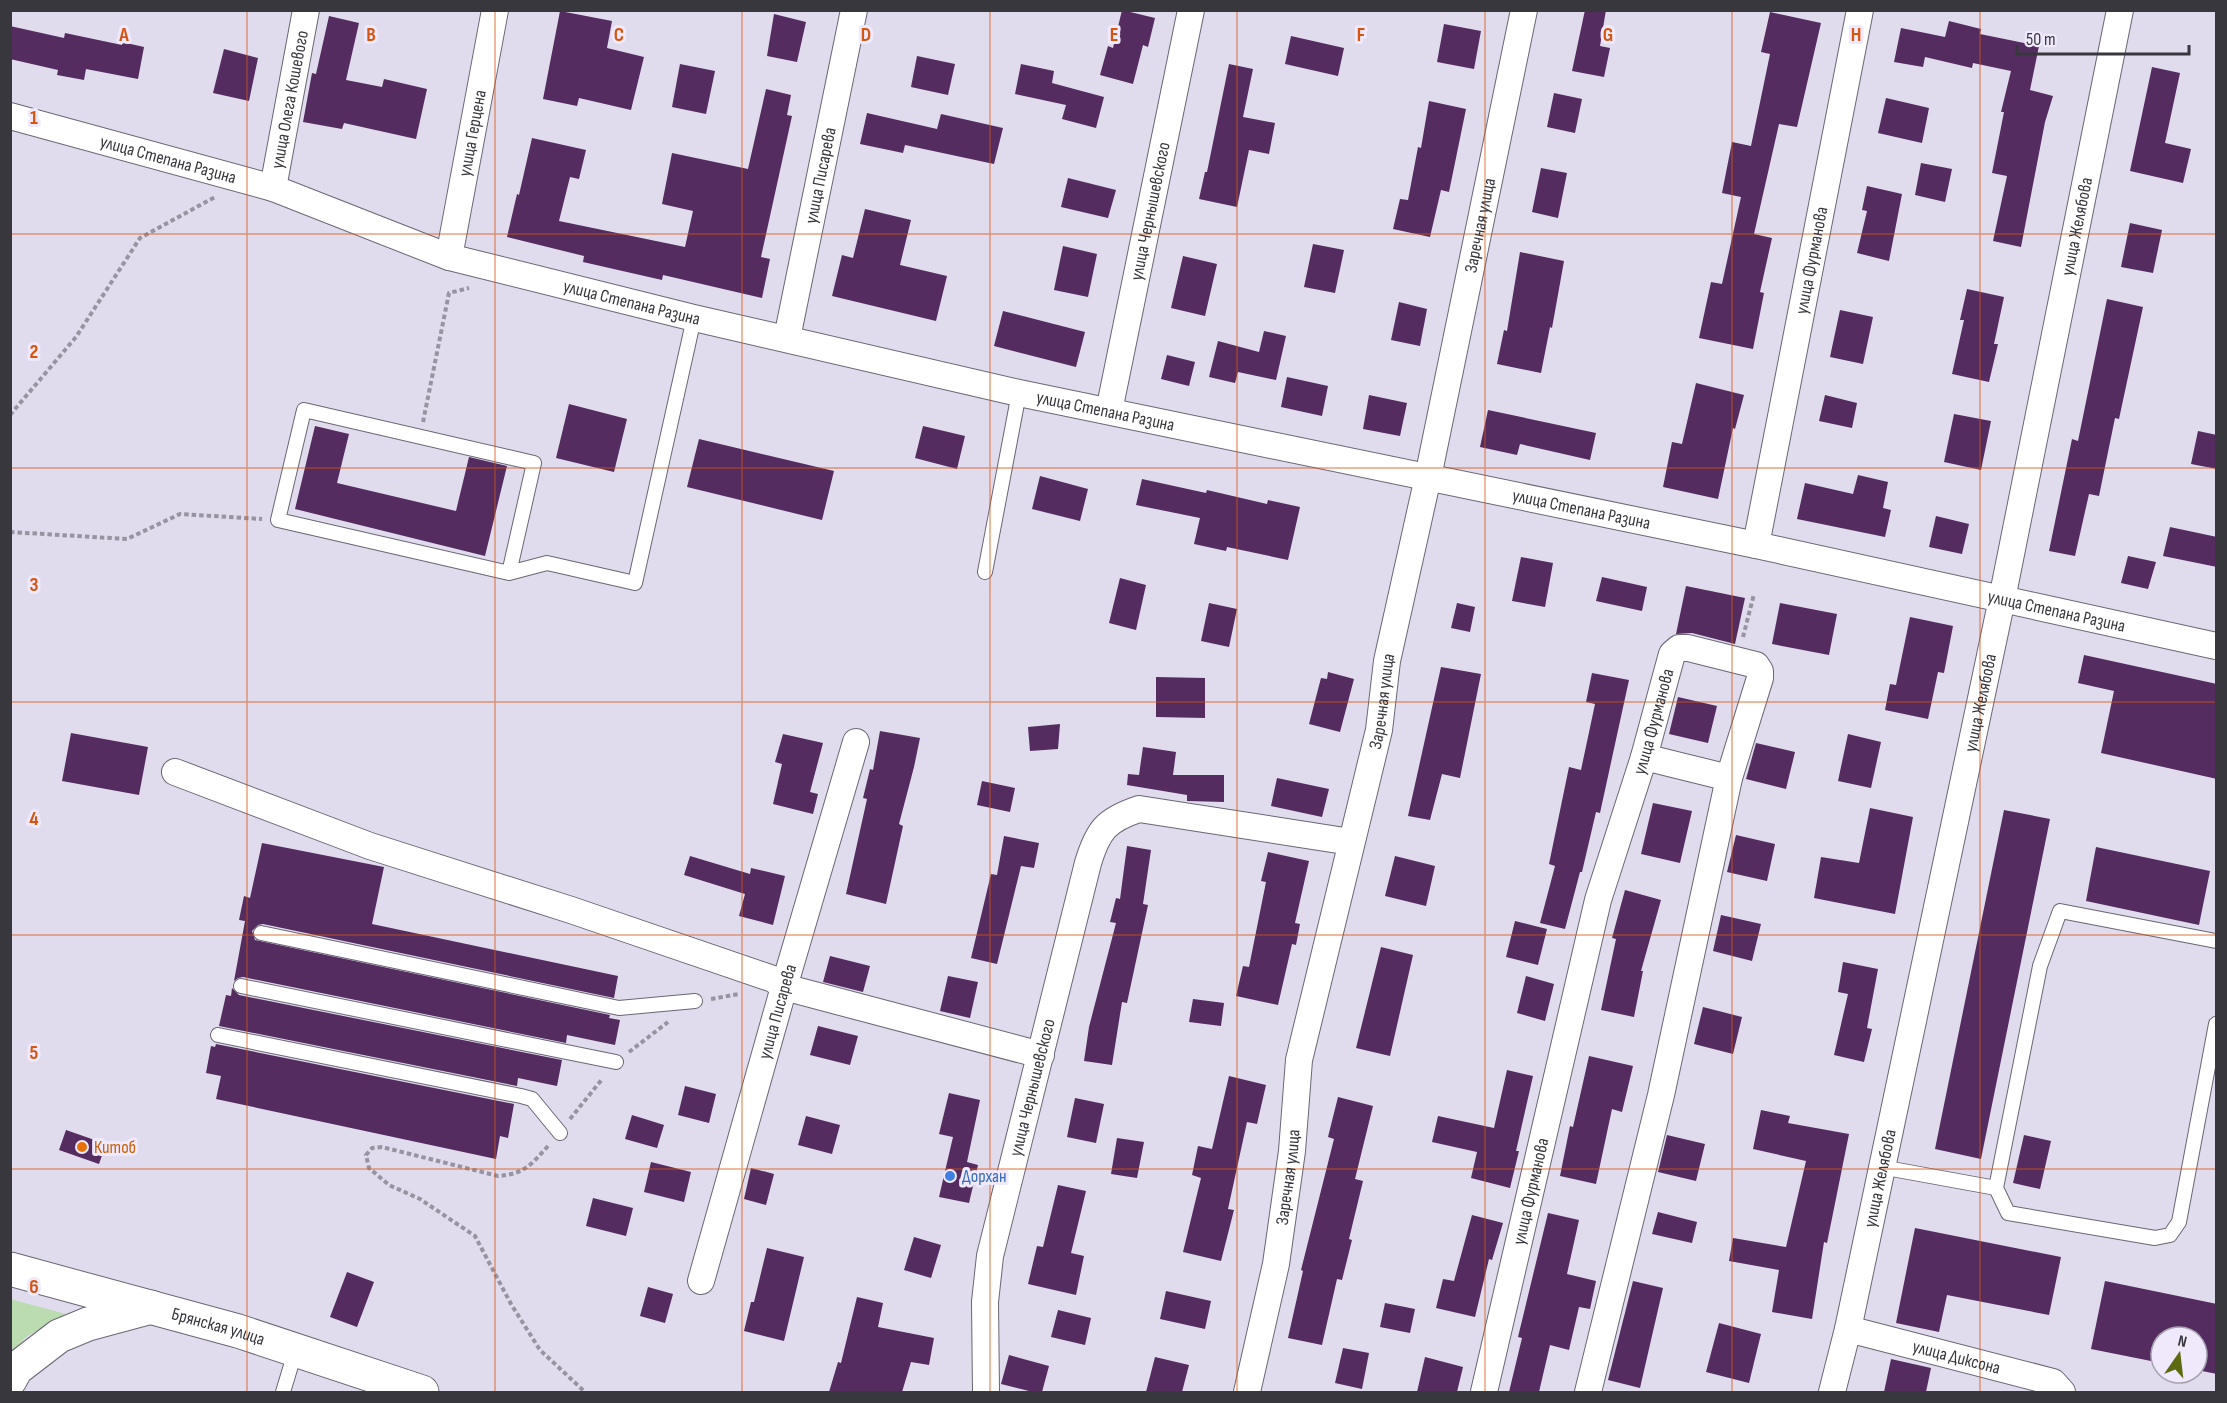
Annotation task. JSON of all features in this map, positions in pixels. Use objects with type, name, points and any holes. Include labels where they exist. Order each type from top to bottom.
[{"type":"main road","name":"Брянская улица","points":[[10,1269],[153,1306],[296,1349],[422,1392]]},
{"type":"main road","points":[[10,1380],[16,1369],[59,1336],[88,1324],[153,1306]]},
{"type":"street","name":"улица Олега Кошевого","points":[[273,188],[306,10]]},
{"type":"street","name":"улица Герцена","points":[[449,257],[495,10]]},
{"type":"street","name":"улица Писарева","points":[[787,338],[854,10]]},
{"type":"street","name":"улица Чернышевского","points":[[1109,411],[1191,10]]},
{"type":"street","name":"Заречная улица","points":[[1247,1392],[1276,1264],[1292,1151],[1299,1060],[1379,730],[1387,661],[1428,477],[1524,10]]},
{"type":"street","name":"улица Фурманова","points":[[1756,545],[1860,10]]},
{"type":"street","name":"улица Желябова","points":[[1832,1392],[1848,1329],[2002,599],[2120,10]]},
{"type":"street","name":"улица Степана Разина","points":[[10,116],[273,188],[449,257],[694,318],[1019,393],[1756,545],[2217,646]]},
{"type":"street","name":"улица Фурманова","points":[[1484,1392],[1598,900],[1644,757],[1672,654],[1679,648],[1689,648],[1756,665]]},
{"type":"street","points":[[1588,1392],[1662,1095],[1729,778],[1760,678],[1760,671],[1756,665]]},
{"type":"street","name":"улица Писарева","points":[[702,1281],[784,987],[856,742]]},
{"type":"street","points":[[1644,757],[1729,778]]},
{"type":"street","points":[[175,772],[370,846],[571,910],[773,979],[784,987],[1041,1054]]},
{"type":"street","name":"улица Чернышевского","points":[[986,1392],[985,1302],[990,1256],[1094,842],[1105,825],[1118,816],[1139,809],[1351,842]]},
{"type":"street","name":"улица Диксона","points":[[1848,1329],[2053,1382],[2062,1392]]},
{"type":"lane","points":[[509,573],[534,463],[304,410],[278,520],[509,573],[547,564],[635,584],[694,318]]},
{"type":"lane","points":[[985,572],[1019,393]]},
{"type":"lane","points":[[2217,941],[2060,911],[2040,966],[1996,1188],[2008,1213],[2155,1238],[2170,1235],[2179,1222],[2217,1024]]},
{"type":"lane","points":[[261,933],[619,1008],[695,1001]]},
{"type":"lane","points":[[241,986],[616,1062]]},
{"type":"lane","points":[[218,1035],[532,1099],[560,1132]]},
{"type":"lane","points":[[1881,1167],[1996,1188]]},
{"type":"lane","points":[[283,1392],[296,1349]]},
{"type":"path","points":[[10,416],[76,337],[140,238],[248,180]]},
{"type":"path","points":[[423,424],[449,293]]},
{"type":"path","points":[[10,532],[127,539],[180,514],[278,520]]},
{"type":"path","points":[[1754,594],[1742,645],[1754,648],[1756,665]]},
{"type":"path","points":[[366,1155],[369,1168],[389,1185],[420,1199],[475,1236],[511,1304],[540,1350],[585,1392]]},
{"type":"green space","points":[[10,1299],[66,1314],[26,1337],[11,1353]]},
{"type":"building","points":[[1122,10],[1155,18],[1148,47],[1143,45],[1133,84],[1100,75],[1108,46],[1113,48]]},
{"type":"building","points":[[1585,10],[1606,10],[1600,46],[1610,48],[1604,77],[1572,71]]},
{"type":"building","points":[[560,11],[612,21],[607,48],[644,57],[631,110],[579,98],[577,106],[543,99]]},
{"type":"building","points":[[1770,12],[1821,23],[1797,127],[1779,124],[1754,234],[1772,238],[1760,292],[1764,293],[1753,349],[1699,338],[1711,282],[1722,284],[1741,197],[1722,193],[1732,142],[1751,146],[1770,54],[1761,52]]},
{"type":"building","points":[[774,14],[806,22],[797,62],[767,56]]},
{"type":"building","points":[[329,16],[359,23],[346,80],[382,87],[384,79],[427,89],[416,139],[344,123],[342,129],[303,122],[312,73],[316,74]]},
{"type":"building","points":[[1949,21],[1981,29],[1980,34],[2039,46],[2030,90],[2053,96],[2045,122],[2021,247],[1993,241],[2007,176],[1992,173],[2004,112],[2001,112],[2011,71],[1973,63],[1972,68],[1925,57],[1923,67],[1894,62],[1901,28],[1945,37]]},
{"type":"building","points":[[1444,24],[1481,31],[1474,69],[1437,62]]},
{"type":"building","points":[[10,26],[64,38],[65,33],[122,45],[122,42],[144,47],[138,79],[86,69],[84,80],[57,75],[58,70],[10,59]]},
{"type":"building","points":[[1291,36],[1344,48],[1338,76],[1285,64]]},
{"type":"building","points":[[224,49],[258,58],[249,101],[213,93]]},
{"type":"building","points":[[917,56],[955,64],[948,95],[911,87]]},
{"type":"building","points":[[680,64],[715,71],[706,114],[672,107]]},
{"type":"building","points":[[1021,64],[1054,71],[1052,83],[1104,97],[1096,128],[1062,119],[1066,105],[1015,94]]},
{"type":"building","points":[[1229,64],[1253,69],[1243,117],[1275,123],[1269,154],[1249,150],[1237,207],[1199,199],[1205,172],[1207,172]]},
{"type":"building","points":[[2152,67],[2180,73],[2165,143],[2191,149],[2183,183],[2130,171]]},
{"type":"building","points":[[766,89],[791,95],[787,115],[792,116],[761,257],[770,259],[762,298],[663,275],[662,280],[583,262],[584,256],[507,237],[532,138],[586,150],[579,179],[570,177],[559,221],[685,247],[693,211],[662,204],[672,153],[748,169]]},
{"type":"building","points":[[1554,93],[1582,99],[1575,133],[1547,127]]},
{"type":"building","points":[[1886,98],[1929,108],[1922,143],[1878,133]]},
{"type":"building","points":[[1429,101],[1466,109],[1449,192],[1441,190],[1430,237],[1393,229],[1400,199],[1408,200],[1418,147],[1421,148]]},
{"type":"building","points":[[867,113],[937,129],[941,114],[1003,128],[994,164],[905,145],[903,153],[860,144]]},
{"type":"building","points":[[1921,163],[1952,169],[1945,202],[1915,195]]},
{"type":"building","points":[[1541,168],[1567,173],[1558,218],[1532,212]]},
{"type":"building","points":[[1068,178],[1116,190],[1108,218],[1061,207]]},
{"type":"building","points":[[1867,186],[1902,194],[1889,261],[1857,253],[1867,211],[1862,210]]},
{"type":"building","points":[[865,209],[911,220],[900,265],[947,276],[936,321],[832,296],[842,255],[853,258]]},
{"type":"building","points":[[2130,223],[2162,230],[2153,273],[2121,267]]},
{"type":"building","points":[[1313,244],[1344,250],[1335,293],[1304,287]]},
{"type":"building","points":[[1063,246],[1097,254],[1088,297],[1054,290]]},
{"type":"building","points":[[1520,252],[1564,261],[1541,373],[1497,364],[1504,330],[1507,331]]},
{"type":"building","points":[[1183,256],[1217,264],[1205,316],[1171,308]]},
{"type":"building","points":[[1967,289],[2004,297],[1994,344],[1998,344],[1989,382],[1952,374],[1964,320],[1960,320]]},
{"type":"building","points":[[2107,299],[2143,307],[2119,419],[2115,418],[2099,496],[2089,494],[2075,556],[2049,551],[2072,439],[2078,441]]},
{"type":"building","points":[[1399,302],[1427,309],[1420,346],[1391,340]]},
{"type":"building","points":[[1840,310],[1873,317],[1863,364],[1830,357]]},
{"type":"building","points":[[1003,311],[1085,332],[1076,367],[994,346]]},
{"type":"building","points":[[1264,331],[1286,336],[1276,380],[1238,372],[1235,383],[1209,377],[1218,341],[1259,352]]},
{"type":"building","points":[[1167,355],[1195,362],[1189,386],[1161,379]]},
{"type":"building","points":[[1287,377],[1328,386],[1322,416],[1281,407]]},
{"type":"building","points":[[1696,383],[1744,395],[1735,429],[1733,428],[1718,499],[1663,487],[1672,442],[1682,444]]},
{"type":"building","points":[[1369,395],[1407,403],[1400,436],[1363,429]]},
{"type":"building","points":[[1825,395],[1857,403],[1852,428],[1819,421]]},
{"type":"building","points":[[569,404],[627,419],[614,472],[556,458]]},
{"type":"building","points":[[1488,410],[1596,433],[1590,460],[1520,444],[1517,455],[1480,447]]},
{"type":"building","points":[[1954,414],[1991,421],[1981,470],[1944,462]]},
{"type":"building","points":[[315,426],[349,434],[337,483],[456,511],[469,457],[507,466],[485,556],[295,509]]},
{"type":"building","points":[[923,426],[965,436],[957,469],[915,458]]},
{"type":"building","points":[[2198,431],[2217,435],[2217,469],[2191,464]]},
{"type":"building","points":[[699,439],[834,471],[822,520],[687,487]]},
{"type":"building","points":[[1858,475],[1888,482],[1883,508],[1891,510],[1885,537],[1797,519],[1805,483],[1853,494]]},
{"type":"building","points":[[1040,476],[1088,489],[1080,521],[1032,509]]},
{"type":"building","points":[[1142,479],[1206,493],[1207,490],[1267,504],[1268,500],[1300,507],[1288,560],[1227,547],[1226,551],[1194,544],[1200,518],[1136,505]]},
{"type":"building","points":[[1936,516],[1969,524],[1962,554],[1929,547]]},
{"type":"building","points":[[2170,527],[2217,537],[2217,567],[2163,556]]},
{"type":"building","points":[[2128,556],[2156,562],[2148,589],[2121,583]]},
{"type":"building","points":[[1521,557],[1553,563],[1545,607],[1512,601]]},
{"type":"building","points":[[1602,577],[1647,587],[1642,611],[1596,601]]},
{"type":"building","points":[[1120,578],[1146,585],[1136,630],[1109,623]]},
{"type":"building","points":[[1686,586],[1745,598],[1735,644],[1692,633],[1676,634]]},
{"type":"building","points":[[1209,603],[1237,609],[1229,647],[1201,641]]},
{"type":"building","points":[[1457,603],[1475,607],[1470,632],[1451,628]]},
{"type":"building","points":[[1780,603],[1837,614],[1829,655],[1772,644]]},
{"type":"building","points":[[1910,617],[1953,626],[1944,673],[1938,672],[1928,719],[1885,710],[1890,684],[1896,685]]},
{"type":"building","points":[[2084,655],[2217,684],[2217,779],[2101,753],[2114,691],[2078,683]]},
{"type":"building","points":[[1441,667],[1481,674],[1460,778],[1442,774],[1430,820],[1408,816]]},
{"type":"building","points":[[1328,672],[1354,679],[1340,732],[1309,724],[1321,678],[1327,679]]},
{"type":"building","points":[[1592,673],[1629,680],[1600,813],[1596,812],[1582,872],[1580,872],[1565,929],[1540,923],[1555,866],[1549,864],[1569,767],[1581,770],[1595,704],[1586,702]]},
{"type":"building","points":[[1156,677],[1205,678],[1205,718],[1156,717]]},
{"type":"building","points":[[1678,697],[1717,706],[1708,743],[1669,734]]},
{"type":"building","points":[[1060,724],[1058,749],[1030,751],[1028,727]]},
{"type":"building","points":[[880,731],[920,738],[899,824],[903,826],[886,904],[846,894],[867,799],[863,798],[870,769],[873,770]]},
{"type":"building","points":[[71,733],[148,747],[139,795],[62,781]]},
{"type":"building","points":[[783,734],[823,743],[810,792],[818,794],[813,814],[773,804],[782,764],[775,762]]},
{"type":"building","points":[[1848,734],[1881,742],[1871,788],[1838,781]]},
{"type":"building","points":[[1756,743],[1795,752],[1786,789],[1746,779]]},
{"type":"building","points":[[1143,747],[1176,752],[1173,775],[1224,775],[1224,802],[1187,801],[1187,795],[1127,785],[1128,774],[1139,775]]},
{"type":"building","points":[[1277,778],[1329,789],[1322,817],[1271,806]]},
{"type":"building","points":[[982,781],[1015,788],[1010,812],[977,805]]},
{"type":"building","points":[[1653,803],[1692,811],[1680,863],[1641,854]]},
{"type":"building","points":[[1870,808],[1913,817],[1895,914],[1814,898],[1821,857],[1859,863]]},
{"type":"building","points":[[2004,810],[2050,819],[1981,1159],[1935,1149]]},
{"type":"building","points":[[1736,835],[1775,844],[1767,881],[1727,872]]},
{"type":"building","points":[[1004,836],[1039,843],[1034,868],[1021,866],[997,964],[971,958],[991,874],[997,875]]},
{"type":"building","points":[[262,843],[384,867],[372,924],[618,976],[614,998],[263,924],[258,925],[252,931],[255,940],[610,1015],[609,1018],[620,1020],[615,1045],[567,1035],[566,1043],[243,977],[234,981],[245,921],[239,920],[244,896],[250,898]]},
{"type":"building","points":[[1127,846],[1151,850],[1143,904],[1148,905],[1127,1003],[1122,1002],[1112,1065],[1084,1061],[1089,1027],[1116,923],[1110,922],[1116,898],[1120,899]]},
{"type":"building","points":[[2096,847],[2210,871],[2199,925],[2086,901]]},
{"type":"building","points":[[1268,852],[1309,861],[1295,923],[1300,924],[1296,945],[1292,944],[1278,1005],[1236,996],[1243,966],[1249,967],[1266,882],[1261,881]]},
{"type":"building","points":[[690,856],[750,874],[751,868],[785,876],[773,925],[739,916],[745,894],[684,875]]},
{"type":"building","points":[[1395,856],[1435,866],[1426,906],[1385,896]]},
{"type":"building","points":[[1625,890],[1661,900],[1641,971],[1643,971],[1634,1017],[1601,1010],[1616,939],[1612,938]]},
{"type":"building","points":[[1721,915],[1761,924],[1752,961],[1713,951]]},
{"type":"building","points":[[1515,921],[1547,929],[1538,965],[1506,957]]},
{"type":"building","points":[[1381,947],[1413,955],[1390,1056],[1356,1048]]},
{"type":"building","points":[[830,956],[870,966],[863,992],[823,982]]},
{"type":"building","points":[[1843,962],[1878,969],[1867,1028],[1872,1029],[1864,1062],[1834,1055],[1848,994],[1838,992]]},
{"type":"building","points":[[948,976],[978,982],[970,1018],[940,1011]]},
{"type":"building","points":[[1526,976],[1554,984],[1545,1021],[1517,1013]]},
{"type":"building","points":[[232,988],[239,995],[562,1060],[557,1086],[518,1078],[517,1086],[219,1026],[226,995],[231,996]]},
{"type":"building","points":[[1193,999],[1224,1003],[1221,1026],[1189,1022]]},
{"type":"building","points":[[1703,1007],[1742,1017],[1733,1054],[1694,1044]]},
{"type":"building","points":[[818,1026],[858,1036],[850,1065],[810,1055]]},
{"type":"building","points":[[216,1044],[514,1104],[508,1138],[500,1136],[496,1159],[216,1099],[221,1076],[206,1073],[211,1046],[215,1047]]},
{"type":"building","points":[[1589,1056],[1633,1066],[1622,1112],[1612,1109],[1596,1184],[1560,1176],[1570,1126],[1573,1127]]},
{"type":"building","points":[[1507,1070],[1533,1076],[1510,1188],[1471,1178],[1477,1152],[1432,1142],[1438,1116],[1494,1128]]},
{"type":"building","points":[[1229,1076],[1266,1085],[1257,1124],[1247,1122],[1228,1209],[1234,1210],[1221,1261],[1183,1252],[1201,1178],[1192,1175],[1198,1146],[1212,1149]]},
{"type":"building","points":[[685,1086],[716,1094],[709,1123],[678,1115]]},
{"type":"building","points":[[949,1093],[980,1100],[967,1162],[978,1165],[969,1203],[939,1197],[953,1137],[939,1134]]},
{"type":"building","points":[[1338,1097],[1373,1106],[1355,1179],[1363,1181],[1349,1239],[1352,1240],[1342,1280],[1337,1279],[1322,1345],[1288,1338],[1303,1271],[1301,1270],[1334,1139],[1328,1137]]},
{"type":"building","points":[[1075,1098],[1104,1104],[1096,1143],[1067,1137]]},
{"type":"building","points":[[1761,1110],[1790,1116],[1788,1123],[1849,1134],[1827,1243],[1824,1242],[1812,1319],[1772,1312],[1779,1270],[1729,1261],[1733,1238],[1786,1247],[1806,1161],[1753,1149]]},
{"type":"building","points":[[632,1115],[664,1125],[657,1148],[625,1139]]},
{"type":"building","points":[[806,1116],[840,1125],[832,1154],[798,1145]]},
{"type":"building","name":"Китоб","points":[[66,1130],[106,1144],[99,1164],[59,1150]]},
{"type":"building","points":[[1667,1135],[1705,1144],[1696,1181],[1658,1172]]},
{"type":"building","points":[[2024,1135],[2051,1141],[2040,1189],[2013,1183]]},
{"type":"building","points":[[1117,1138],[1144,1142],[1137,1178],[1111,1174]]},
{"type":"building","points":[[651,1162],[691,1172],[684,1202],[644,1192]]},
{"type":"building","points":[[751,1168],[774,1174],[766,1205],[744,1199]]},
{"type":"building","points":[[1058,1185],[1086,1191],[1071,1253],[1084,1256],[1076,1295],[1028,1284],[1037,1246],[1043,1247]]},
{"type":"building","points":[[593,1198],[633,1208],[626,1236],[586,1226]]},
{"type":"building","points":[[1658,1212],[1697,1222],[1692,1243],[1652,1234]]},
{"type":"building","points":[[1548,1213],[1579,1220],[1567,1274],[1596,1281],[1590,1309],[1579,1307],[1569,1350],[1550,1345],[1539,1392],[1509,1392],[1522,1338],[1518,1337]]},
{"type":"building","points":[[1472,1215],[1503,1223],[1492,1260],[1489,1259],[1475,1317],[1436,1308],[1443,1279],[1454,1281]]},
{"type":"building","points":[[1915,1228],[2061,1257],[2049,1315],[1947,1295],[1939,1332],[1896,1323]]},
{"type":"building","points":[[914,1237],[941,1245],[931,1278],[904,1270]]},
{"type":"building","points":[[767,1248],[804,1257],[784,1341],[744,1331],[751,1302],[754,1302]]},
{"type":"building","points":[[347,1272],[374,1282],[357,1327],[330,1317]]},
{"type":"building","points":[[1633,1281],[1663,1288],[1640,1388],[1608,1380]]},
{"type":"building","points":[[2105,1281],[2217,1304],[2217,1374],[2209,1372],[2209,1325],[2149,1325],[2149,1361],[2091,1349]]},
{"type":"building","points":[[648,1287],[673,1294],[665,1323],[640,1316]]},
{"type":"building","points":[[1166,1291],[1211,1301],[1205,1329],[1160,1319]]},
{"type":"building","points":[[857,1297],[883,1303],[878,1327],[934,1338],[929,1365],[911,1362],[902,1392],[829,1392],[838,1362],[841,1363]]},
{"type":"building","points":[[1385,1303],[1415,1309],[1410,1333],[1380,1327]]},
{"type":"building","points":[[1058,1310],[1091,1318],[1085,1345],[1051,1337]]},
{"type":"building","points":[[1719,1323],[1761,1334],[1749,1383],[1706,1372]]},
{"type":"building","points":[[1343,1348],[1369,1353],[1362,1389],[1335,1383]]},
{"type":"building","points":[[1009,1355],[1049,1366],[1042,1392],[1001,1384]]},
{"type":"building","points":[[1155,1357],[1189,1365],[1182,1392],[1146,1392]]},
{"type":"building","points":[[1425,1357],[1463,1367],[1457,1392],[1417,1392]]},
{"type":"building","points":[[1891,1359],[1931,1368],[1926,1392],[1884,1392]]},
{"type":"place","name":"Китоб","points":[[82,1147]]},
{"type":"place","name":"Дорхан","points":[[950,1176]]}]
